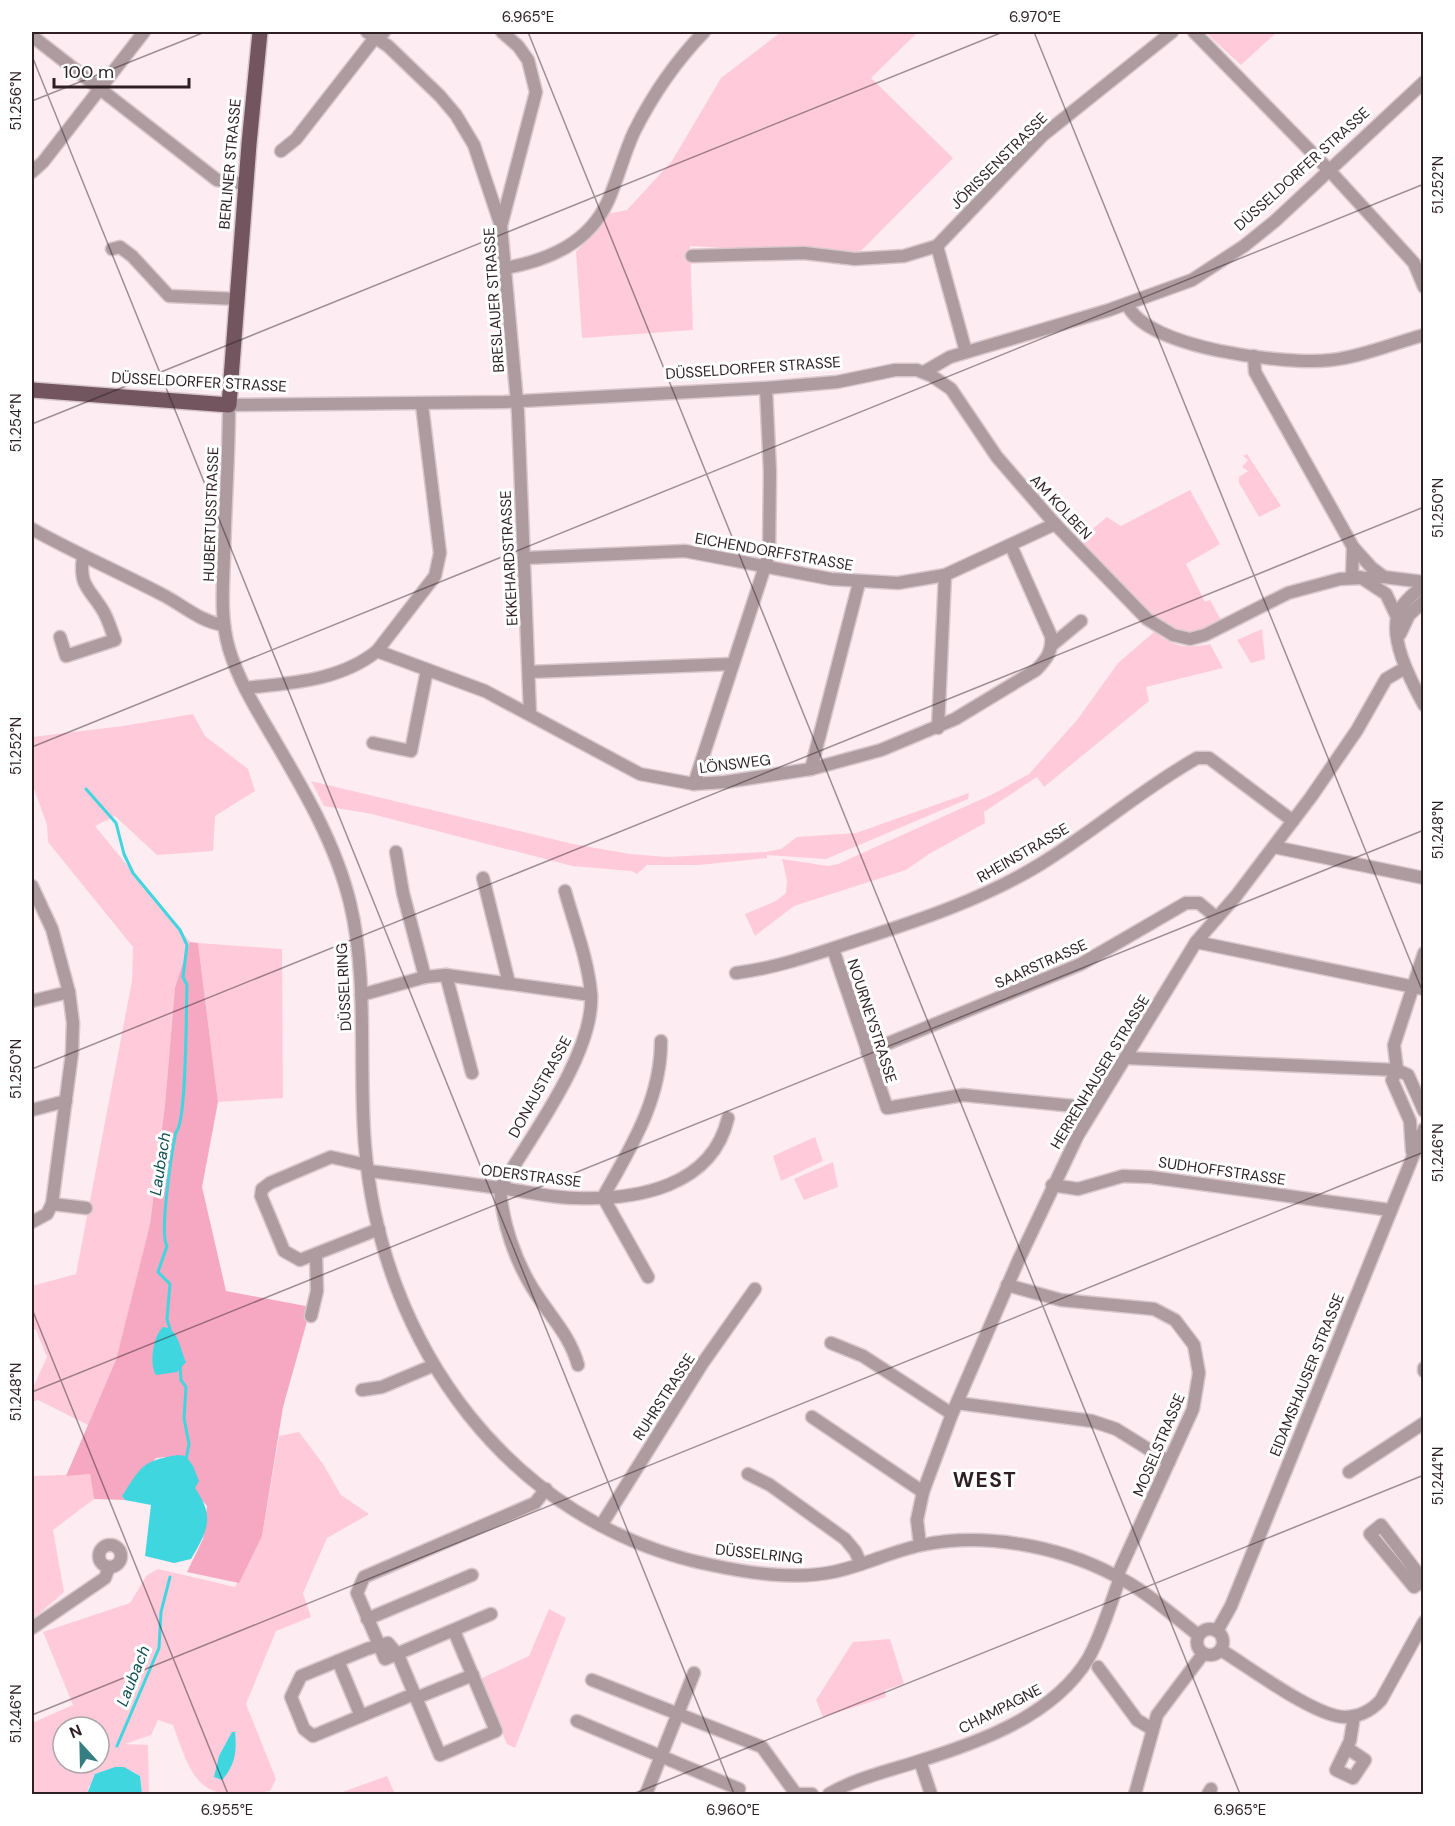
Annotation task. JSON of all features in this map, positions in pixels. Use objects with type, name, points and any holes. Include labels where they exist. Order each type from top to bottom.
[{"type":"main road","name":"BERLINER STRASSE","points":[[229,405],[260,32]]},
{"type":"main road","name":"DÜSSELDORFER STRASSE","points":[[32,390],[229,405]]},
{"type":"street","points":[[32,172],[43,162],[144,32]]},
{"type":"street","name":"BRESLAUER STRASSE","points":[[502,32],[518,46],[528,60],[536,92],[501,226],[517,401]]},
{"type":"street","points":[[506,268],[541,260],[568,247],[588,229],[608,201],[634,133],[659,86],[704,32]]},
{"type":"street","name":"JÖRISSENSTRASSE","points":[[937,246],[1042,136],[1172,32]]},
{"type":"street","points":[[1194,32],[1329,170],[1414,263],[1422,273],[1424,287]]},
{"type":"street","points":[[281,151],[296,139],[376,33],[445,101],[464,127],[477,153],[501,226]]},
{"type":"street","points":[[32,36],[218,180],[246,184]]},
{"type":"street","name":"DÜSSELDORFER STRASSE","points":[[229,405],[422,405],[517,401],[766,388],[837,382],[895,370],[924,372],[941,361],[966,352],[1127,304],[1183,284],[1212,269],[1275,221],[1424,82]]},
{"type":"street","points":[[692,256],[804,253],[855,259],[904,256],[937,246],[966,352]]},
{"type":"street","points":[[112,249],[120,247],[132,256],[169,296],[238,299]]},
{"type":"street","points":[[1127,304],[1141,323],[1186,344],[1254,356],[1333,360],[1424,335]]},
{"type":"street","points":[[1254,356],[1255,372],[1353,547],[1372,568],[1384,577]]},
{"type":"street","name":"AM KOLBEN","points":[[924,372],[946,384],[958,396],[998,457],[1055,524],[1154,625],[1182,639],[1197,638],[1288,593],[1356,577]]},
{"type":"street","points":[[694,784],[731,664],[769,554],[770,472],[766,388]]},
{"type":"street","name":"EKKEHARDSTRASSE","points":[[517,401],[530,714]]},
{"type":"street","name":"HUBERTUSSTRASSE","points":[[223,624],[229,405]]},
{"type":"street","points":[[245,688],[317,678],[366,659],[377,651],[435,576],[440,561],[422,405]]},
{"type":"street","points":[[1052,645],[1049,629],[1011,546],[1055,524]]},
{"type":"street","points":[[32,529],[83,557],[165,596],[211,622],[223,624]]},
{"type":"street","name":"EICHENDORFFSTRASSE","points":[[525,558],[685,551],[859,583],[898,583],[945,575],[1011,546]]},
{"type":"street","points":[[1353,547],[1356,577]]},
{"type":"street","points":[[60,637],[66,656],[115,640],[102,609],[86,588],[80,575],[83,557]]},
{"type":"street","points":[[938,728],[945,575]]},
{"type":"street","points":[[1356,577],[1384,577],[1424,583]]},
{"type":"street","points":[[1356,577],[1386,594],[1397,617],[1398,638],[1405,668],[1424,705]]},
{"type":"street","points":[[811,769],[859,583]]},
{"type":"street","points":[[1397,617],[1401,608],[1424,583]]},
{"type":"street","points":[[1398,638],[1406,620],[1424,601]]},
{"type":"street","name":"LÖNSWEG","points":[[377,651],[485,691],[640,774],[694,784],[725,782],[811,769],[881,750],[938,728],[1036,670],[1049,655],[1052,645],[1081,621]]},
{"type":"street","name":"DÜSSELRING","points":[[223,624],[234,665],[331,845],[350,900],[356,930],[361,995],[362,1084],[368,1168],[379,1228],[410,1324],[432,1366],[453,1397],[485,1435],[546,1489],[602,1524],[665,1552],[711,1565],[749,1571],[821,1574],[920,1545],[962,1540],[1010,1543],[1077,1559],[1119,1577],[1198,1635]]},
{"type":"street","points":[[529,672],[731,664]]},
{"type":"street","name":"HERRENHAUSER STRASSE","points":[[920,1545],[917,1520],[923,1492],[954,1409],[1052,1185],[1094,1108],[1196,942],[1293,821],[1357,729],[1386,678],[1405,668]]},
{"type":"street","points":[[373,743],[411,751],[427,670]]},
{"type":"street","name":"RHEINSTRASSE","points":[[736,973],[757,971],[833,949],[935,914],[1021,874],[1197,758],[1209,758],[1293,821]]},
{"type":"street","points":[[1274,847],[1424,878]]},
{"type":"street","points":[[396,852],[403,893],[424,977]]},
{"type":"street","points":[[483,878],[509,983]]},
{"type":"street","points":[[32,886],[52,929],[69,992],[73,1023],[66,1101],[52,1204],[47,1214],[32,1222]]},
{"type":"street","name":"DONAUSTRASSE","points":[[500,1188],[584,1042],[591,994],[565,891]]},
{"type":"street","name":"SAARSTRASSE","points":[[867,1052],[1081,964],[1186,903],[1199,903],[1217,918]]},
{"type":"street","points":[[1196,942],[1418,987]]},
{"type":"street","name":"NOURNEYSTRASSE","points":[[833,949],[887,1108],[963,1095],[1094,1108]]},
{"type":"street","points":[[1412,1155],[1410,1121],[1392,1080],[1397,1070],[1394,1045],[1418,987],[1424,953]]},
{"type":"street","points":[[361,995],[424,977],[446,975],[591,994]]},
{"type":"street","points":[[446,975],[472,1073]]},
{"type":"street","points":[[32,1001],[69,992]]},
{"type":"street","points":[[648,1277],[603,1197],[646,1116],[658,1080],[661,1041]]},
{"type":"street","points":[[1126,1058],[1397,1070],[1408,1075],[1424,1111]]},
{"type":"street","points":[[32,1110],[66,1101]]},
{"type":"street","name":"ODERSTRASSE","points":[[368,1168],[575,1198],[626,1197],[668,1187],[698,1168],[720,1140],[728,1118]]},
{"type":"street","points":[[1410,1121],[1424,1120]]},
{"type":"street","name":"EIDAMSHAUSER STRASSE","points":[[1217,1631],[1231,1606],[1424,1129]]},
{"type":"street","points":[[368,1168],[332,1157],[262,1189],[261,1196],[284,1251],[300,1260],[379,1228]]},
{"type":"street","name":"SUDHOFFSTRASSE","points":[[1052,1185],[1078,1189],[1123,1176],[1150,1177],[1390,1210]]},
{"type":"street","points":[[500,1188],[501,1208],[513,1245],[532,1287],[572,1344],[578,1365]]},
{"type":"street","points":[[52,1204],[86,1208]]},
{"type":"street","points":[[311,1316],[317,1292],[316,1255]]},
{"type":"street","name":"MOSELSTRASSE","points":[[1007,1285],[1061,1300],[1154,1310],[1170,1316],[1184,1329],[1194,1345],[1197,1360],[1197,1395],[1119,1577]]},
{"type":"street","name":"RUHRSTRASSE","points":[[602,1524],[702,1364],[755,1289]]},
{"type":"street","points":[[831,1343],[863,1356],[954,1409],[1092,1421],[1116,1429],[1169,1462]]},
{"type":"street","points":[[362,1390],[382,1387],[432,1366]]},
{"type":"street","points":[[812,1417],[923,1492]]},
{"type":"street","points":[[1349,1472],[1424,1423]]},
{"type":"street","points":[[748,1474],[770,1485],[845,1539],[855,1551],[861,1564]]},
{"type":"street","points":[[490,1614],[385,1659],[377,1645],[357,1593],[364,1577],[535,1503],[546,1489]]},
{"type":"street","points":[[1381,1525],[1424,1580],[1422,1584],[1414,1587],[1370,1533],[1381,1525]]},
{"type":"street","points":[[32,1628],[105,1578],[109,1567]]},
{"type":"street","points":[[368,1619],[472,1575]]},
{"type":"street","name":"CHAMPAGNE","points":[[829,1794],[860,1780],[920,1761],[1006,1727],[1062,1692],[1089,1656],[1119,1577]]},
{"type":"street","points":[[1221,1650],[1324,1712],[1354,1716],[1372,1710],[1381,1700],[1424,1622]]},
{"type":"street","points":[[1210,1629],[1217,1631],[1223,1640],[1221,1650],[1213,1655],[1203,1654],[1196,1645],[1198,1635],[1210,1629]]},
{"type":"street","points":[[398,1655],[440,1755],[496,1731],[454,1631]]},
{"type":"street","points":[[377,1645],[301,1676],[291,1697],[304,1730],[313,1736],[473,1675]]},
{"type":"street","points":[[1135,1794],[1152,1730],[1160,1710],[1203,1654]]},
{"type":"street","points":[[338,1661],[361,1716]]},
{"type":"street","points":[[1098,1667],[1137,1720],[1152,1730]]},
{"type":"street","points":[[646,1794],[694,1673]]},
{"type":"street","points":[[592,1680],[679,1712],[762,1747],[796,1794]]},
{"type":"street","points":[[1347,1748],[1354,1716]]},
{"type":"street","points":[[577,1721],[740,1789],[738,1794]]},
{"type":"street","points":[[920,1761],[931,1794]]},
{"type":"street","points":[[801,1794],[812,1794]]},
{"type":"shaded area","points":[[781,32],[918,32],[871,78],[953,158],[856,256],[690,246],[693,330],[582,338],[576,252],[607,214],[627,210],[672,161],[721,78]]},
{"type":"shaded area","points":[[1205,32],[1277,32],[1241,65]]},
{"type":"shaded area","points":[[1247,454],[1281,506],[1259,517],[1239,483],[1239,477],[1248,471],[1242,467],[1248,460],[1243,456]]},
{"type":"shaded area","points":[[1190,490],[1220,544],[1186,564],[1205,602],[1210,600],[1222,622],[1196,631],[1182,632],[1157,622],[1078,541],[1107,517],[1121,526]]},
{"type":"shaded area","points":[[1262,629],[1265,659],[1251,663],[1237,640]]},
{"type":"shaded area","points":[[1154,632],[1181,646],[1210,644],[1223,668],[1146,687],[1149,701],[1044,787],[1037,777],[984,812],[985,823],[929,854],[906,870],[794,906],[755,936],[745,914],[776,901],[786,893],[787,881],[782,859],[828,866],[838,864],[993,794],[1029,774],[1077,720],[1118,663]]},
{"type":"shaded area","points":[[193,714],[205,736],[248,769],[255,791],[215,816],[213,851],[157,855],[115,816],[95,826],[190,942],[175,987],[165,1105],[150,1224],[116,1361],[88,1425],[38,1400],[32,1402],[32,1390],[47,1357],[36,1330],[32,1328],[32,1286],[76,1274],[132,981],[133,947],[48,842],[47,825],[32,783],[32,737],[123,726]]},
{"type":"shaded area","points":[[311,781],[573,844],[630,854],[667,857],[766,852],[781,849],[797,837],[856,833],[969,793],[968,799],[826,859],[767,855],[767,858],[699,865],[647,865],[637,874],[632,871],[572,866],[372,814],[324,806]]},
{"type":"shaded area","points":[[190,942],[198,943],[218,1102],[202,1187],[226,1291],[311,1307],[283,1407],[262,1536],[239,1583],[187,1572],[203,1539],[207,1506],[165,1457],[156,1458],[122,1496],[125,1500],[94,1499],[90,1474],[66,1476],[116,1360],[150,1224],[165,1105],[175,987]]},
{"type":"shaded area","points":[[198,943],[282,949],[283,1098],[218,1102]]},
{"type":"shaded area","points":[[815,1137],[823,1161],[781,1181],[773,1156]]},
{"type":"shaded area","points":[[833,1162],[838,1187],[804,1200],[794,1179]]},
{"type":"shaded area","points":[[299,1432],[323,1464],[341,1495],[369,1514],[327,1538],[303,1593],[311,1617],[276,1631],[246,1704],[276,1779],[270,1791],[229,1794],[215,1791],[204,1785],[195,1776],[188,1763],[173,1725],[158,1720],[151,1735],[125,1744],[148,1745],[149,1794],[142,1794],[140,1776],[132,1771],[89,1786],[87,1794],[32,1794],[32,1723],[73,1705],[43,1632],[130,1603],[147,1575],[158,1569],[235,1587],[262,1536],[279,1436]]},
{"type":"shaded area","points":[[90,1474],[94,1499],[53,1530],[64,1592],[32,1620],[32,1476]]},
{"type":"shaded area","points":[[549,1609],[566,1618],[515,1748],[507,1744],[480,1679],[529,1656]]},
{"type":"shaded area","points":[[890,1639],[904,1684],[885,1690],[886,1697],[823,1717],[816,1700],[853,1642]]},
{"type":"shaded area","points":[[387,1776],[395,1794],[337,1794]]},
{"type":"water","points":[[163,1327],[176,1335],[186,1362],[177,1372],[156,1375],[153,1350]]},
{"type":"water","points":[[178,1455],[186,1456],[193,1466],[199,1481],[195,1488],[205,1507],[207,1524],[202,1540],[191,1559],[174,1563],[145,1556],[151,1505],[125,1500],[122,1496],[144,1466],[156,1460]]},
{"type":"water","points":[[232,1732],[235,1732],[234,1758],[222,1780],[214,1777],[219,1756]]},
{"type":"water","points":[[124,1767],[140,1776],[142,1794],[87,1794],[95,1775],[111,1775],[111,1768]]},
{"type":"waterway","name":"Laubach","points":[[86,789],[116,823],[124,854],[133,873],[180,930],[187,945],[183,977],[187,985],[182,1108],[174,1142],[167,1192],[164,1226],[167,1246],[158,1272],[170,1284],[167,1319],[170,1329]]},
{"type":"waterway","name":"Laubach","points":[[180,1366],[181,1380],[186,1387],[184,1418],[189,1444],[186,1460]]},
{"type":"waterway","name":"Laubach","points":[[117,1746],[159,1648],[161,1612],[170,1577]]},
{"type":"district","name":"WEST","points":[[985,1480]]}]
